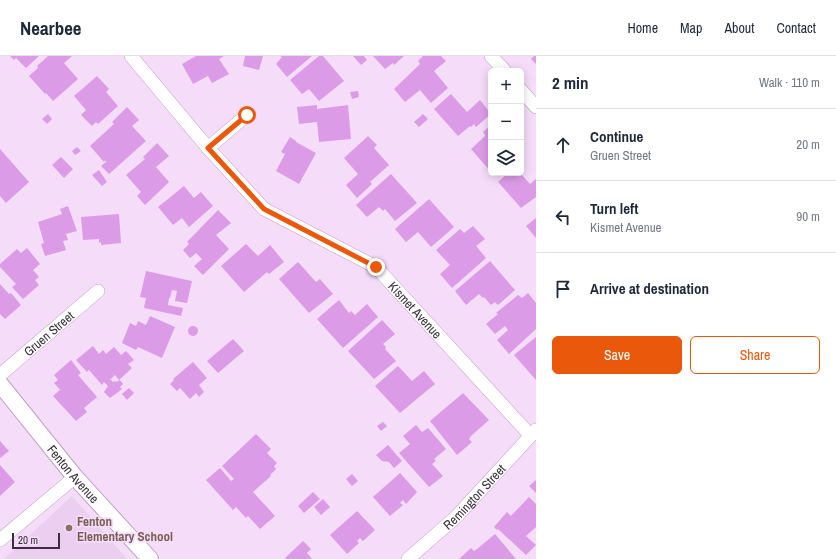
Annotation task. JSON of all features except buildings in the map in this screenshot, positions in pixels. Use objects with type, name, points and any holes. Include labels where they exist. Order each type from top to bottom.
[{"type":"street","name":"Kismet Avenue","points":[[131,56],[208,148],[264,209],[376,267],[533,433]]},
{"type":"street","points":[[491,56],[502,68]]},
{"type":"street","points":[[524,93],[536,106]]},
{"type":"street","points":[[208,148],[247,115]]},
{"type":"street","name":"Gruen Street","points":[[0,375],[98,291]]},
{"type":"street","name":"Fenton Avenue","points":[[0,384],[75,477],[150,559]]},
{"type":"street","name":"Remington Street","points":[[408,559],[456,517],[533,433]]},
{"type":"street","points":[[0,540],[75,477]]},
{"type":"shaded area","name":"Fenton Elementary School","points":[[72,496],[127,559],[4,559]]},
{"type":"place","name":"Fenton Elementary School","points":[[69,528]]},
{"type":"route","points":[[247,115],[208,148],[264,209],[376,267]]}]
